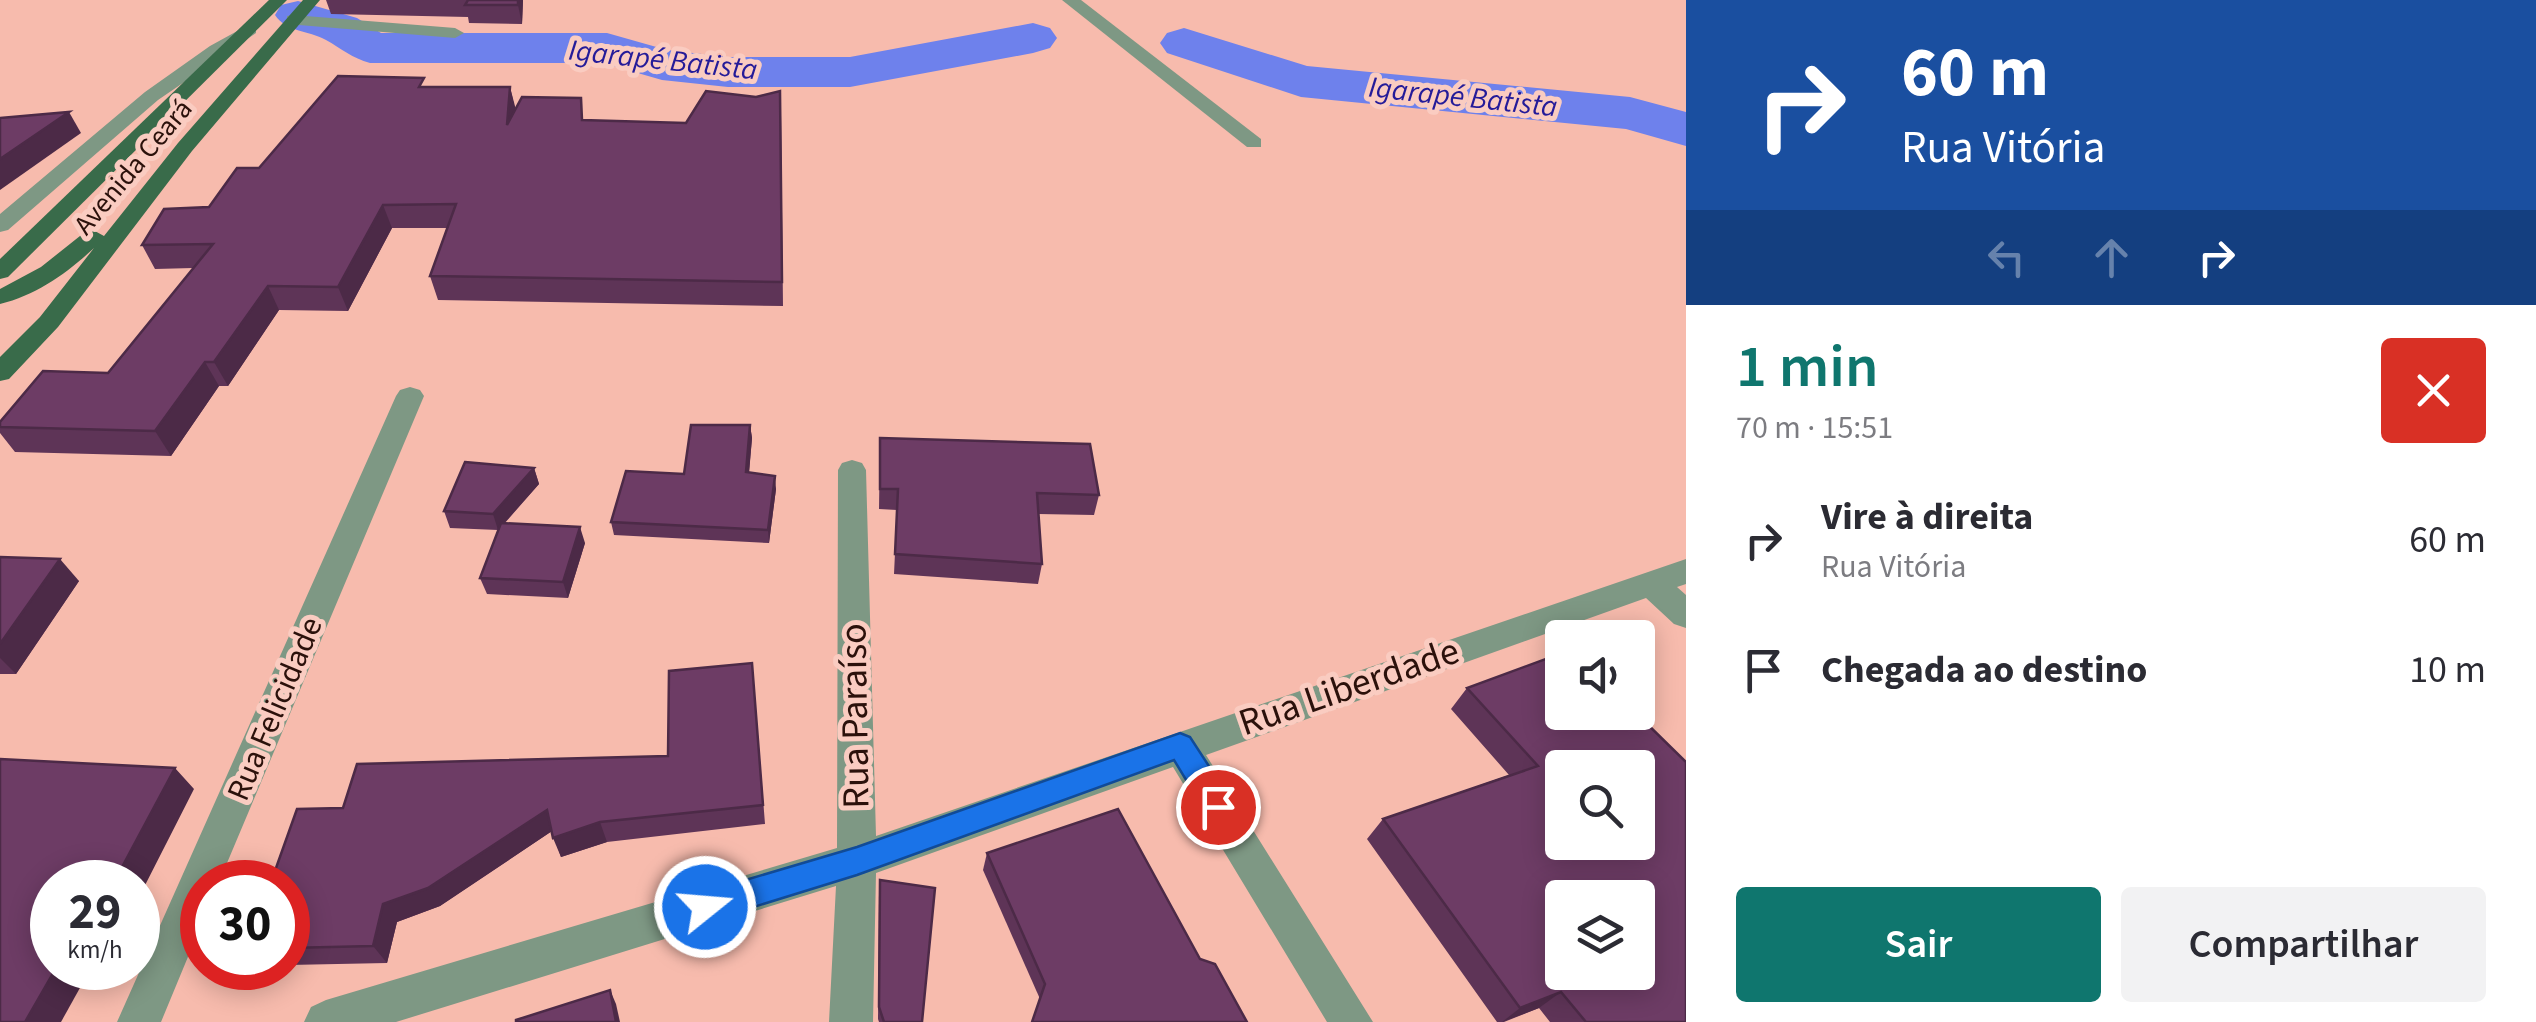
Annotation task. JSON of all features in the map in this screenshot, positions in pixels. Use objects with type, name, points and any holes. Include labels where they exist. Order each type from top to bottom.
[{"type":"main road","name":"Avenida Ceará","points":[[0,272],[279,0]]},
{"type":"main road","name":"Avenida Ceará","points":[[0,372],[49,322],[185,147],[312,0]]},
{"type":"main road","points":[[0,297],[66,263],[185,147]]},
{"type":"street","points":[[1070,0],[1254,143]]},
{"type":"street","points":[[293,20],[455,33]]},
{"type":"street","name":"Avenida Ceará","points":[[0,225],[214,49],[250,29]]},
{"type":"street","name":"Rua Felicidade","points":[[139,1022],[410,396]]},
{"type":"street","name":"Rua Paraíso","points":[[850,1022],[857,861],[852,470]]},
{"type":"street","points":[[1668,576],[1686,615]]},
{"type":"street","name":"Rua Liberdade","points":[[326,1022],[857,861],[1668,576]]},
{"type":"street","points":[[1180,745],[1351,1022]]},
{"type":"building","points":[[468,0],[518,0],[518,5],[465,5]]},
{"type":"building","points":[[338,76],[424,78],[419,87],[510,87],[507,125],[522,97],[581,98],[582,120],[686,123],[706,91],[756,97],[780,91],[782,282],[430,276],[456,204],[383,205],[338,287],[268,286],[214,362],[205,362],[155,431],[0,427],[0,422],[43,371],[108,373],[213,244],[142,245],[164,209],[209,207],[237,168],[259,168]]},
{"type":"building","points":[[69,112],[0,159],[0,118]]},
{"type":"building","points":[[691,425],[750,425],[746,472],[775,476],[768,530],[611,522],[626,471],[684,474]]},
{"type":"building","points":[[880,438],[1090,444],[1099,495],[1037,493],[1042,564],[895,554],[898,489],[880,489]]},
{"type":"building","points":[[465,462],[534,468],[493,514],[444,511]]},
{"type":"building","points":[[501,523],[580,527],[563,582],[480,578]]},
{"type":"building","points":[[0,557],[60,559],[0,644]]},
{"type":"building","points":[[1545,659],[1545,730],[1653,730],[1686,762],[1686,1022],[1586,1022],[1561,992],[1520,1008],[1383,819],[1538,766],[1467,688]]},
{"type":"building","points":[[752,663],[763,805],[600,822],[553,838],[547,810],[428,888],[383,904],[373,946],[310,947],[310,860],[279,860],[297,809],[343,808],[357,764],[668,756],[669,671]]},
{"type":"building","points":[[0,759],[175,768],[126,860],[30,860],[30,990],[43,990],[25,1022],[0,1022]]},
{"type":"building","points":[[1118,809],[1200,959],[1215,964],[1247,1022],[1032,1022],[1045,984],[987,853]]},
{"type":"building","points":[[880,880],[935,888],[922,1022],[884,1022],[879,1007]]},
{"type":"building","points":[[610,990],[616,1022],[516,1022],[516,1020]]},
{"type":"waterway","name":"Igarapé Batista","points":[[298,15],[340,28],[370,48],[607,48],[662,65],[728,72],[850,72],[1033,38]]},
{"type":"waterway","name":"Igarapé Batista","points":[[1184,43],[1301,81],[1630,113],[1686,129]]},
{"type":"route","points":[[705,907],[857,861],[1180,745],[1218,807]]}]
